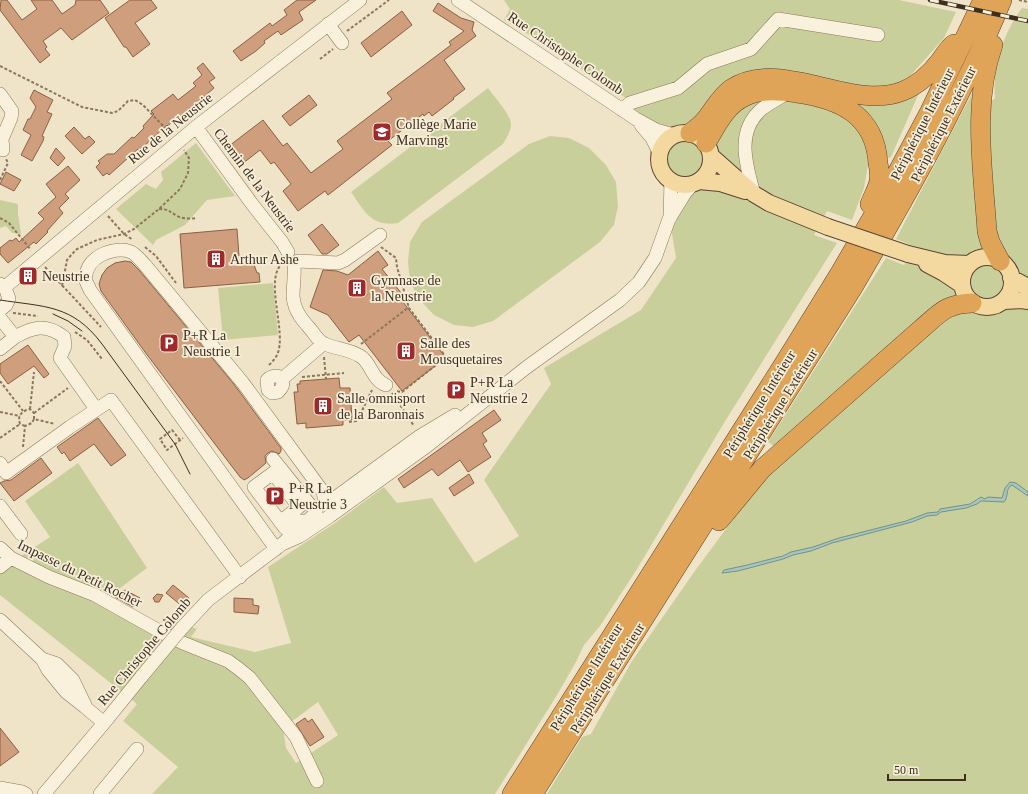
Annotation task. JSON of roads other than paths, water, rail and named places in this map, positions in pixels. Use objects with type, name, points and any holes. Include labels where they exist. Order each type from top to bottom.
[{"type":"highway","name":"Périphérique Intérieur","points":[[512,794],[840,273],[887,192],[929,113],[983,0]]},
{"type":"highway","name":"Périphérique Extérieur","points":[[534,794],[800,373],[894,217],[942,128],[986,38],[1002,0]]},
{"type":"highway","points":[[1000,261],[990,242],[988,231],[980,108],[985,70],[990,54],[1017,0]]},
{"type":"highway","points":[[695,142],[705,120],[719,100],[731,89],[748,81],[758,78],[769,78],[802,82],[846,92],[876,96],[888,95],[902,92],[926,77],[951,46],[966,36]]},
{"type":"highway","points":[[695,142],[729,107],[743,97],[757,92],[779,90],[812,95],[847,107],[866,124],[878,151],[879,181],[867,211],[841,255],[840,273]]},
{"type":"highway","points":[[689,548],[703,544],[732,504],[762,469],[920,330],[949,306],[960,303],[972,303]]},
{"type":"main road","points":[[754,194],[720,183],[696,182],[682,184],[671,180],[662,170],[660,161],[660,154],[665,143],[695,142],[728,173],[768,203],[828,227],[908,254],[945,263],[969,264]]},
{"type":"main road","points":[[695,142],[709,168],[705,175],[696,182]]},
{"type":"main road","points":[[908,254],[944,273],[962,285]]},
{"type":"main road","points":[[1004,301],[1011,289],[1011,278],[1007,267],[1000,261],[984,257],[969,264],[963,274],[962,285],[965,296],[972,303],[980,307],[989,308],[1004,301],[1028,301]]},
{"type":"main road","points":[[1011,278],[1028,287]]},
{"type":"street","name":"Rue de la Neustrie","points":[[3,286],[38,259],[196,127],[360,0]]},
{"type":"street","name":"Rue Christophe Colomb","points":[[458,0],[636,119],[656,130],[695,142]]},
{"type":"street","points":[[622,110],[630,103],[678,88],[707,64],[751,49],[778,19],[878,35]]},
{"type":"street","points":[[328,24],[340,40]]},
{"type":"street","points":[[754,194],[746,166],[744,149],[747,130],[754,118],[762,109],[790,92]]},
{"type":"street","points":[[0,94],[12,111],[11,118],[2,138],[3,150]]},
{"type":"street","name":"Rue Christophe Colomb","points":[[636,119],[652,138],[660,154]]},
{"type":"street","name":"Chemin de la Neustrie","points":[[196,127],[252,204],[282,242],[291,260]]},
{"type":"street","name":"Rue Christophe Colomb","points":[[670,219],[671,180]]},
{"type":"street","name":"Rue Christophe Colomb","points":[[279,547],[300,536],[321,512],[427,446],[506,384],[609,309],[631,290],[639,282],[655,258],[670,219],[686,192],[696,182]]},
{"type":"street","points":[[376,237],[345,260],[338,263],[291,260],[295,275],[293,296],[297,313],[323,344],[362,356],[386,386]]},
{"type":"street","points":[[279,547],[90,290],[86,281],[87,270],[102,254],[111,250],[121,250],[132,253],[145,265],[242,383],[323,492],[321,512]]},
{"type":"street","points":[[0,310],[6,305],[9,299],[3,286]]},
{"type":"street","points":[[0,318],[14,337]]},
{"type":"street","points":[[0,349],[14,337],[35,328],[46,328],[56,331],[64,337],[65,346],[60,358],[96,409]]},
{"type":"street","points":[[282,378],[323,344]]},
{"type":"street","name":"Rue Christophe Colomb","points":[[44,794],[182,628],[208,600],[279,547],[321,512],[420,436],[506,384]]},
{"type":"street","points":[[0,463],[6,472],[111,400],[240,577]]},
{"type":"street","points":[[275,466],[310,505],[321,512]]},
{"type":"street","points":[[275,466],[254,487],[285,528],[294,522],[321,512]]},
{"type":"street","points":[[275,466],[299,507],[280,522]]},
{"type":"street","points":[[0,506],[21,534]]},
{"type":"street","name":"Impasse du Petit Rocher","points":[[0,548],[11,558],[49,578],[95,595],[166,635],[228,661],[239,669],[250,678],[296,737],[317,781]]},
{"type":"street","points":[[0,567],[11,558]]},
{"type":"street","points":[[0,620],[42,659],[57,664],[73,680],[85,707],[104,723]]},
{"type":"street","points":[[100,794],[137,749]]},
{"type":"street","points":[[0,788],[26,794]]},
{"type":"water","points":[[1010,482],[1016,483],[1028,492],[1028,496],[1012,485],[1008,488],[1004,502],[981,501],[966,508],[941,512],[937,515],[927,516],[912,522],[832,543],[783,559],[738,571],[722,573],[724,570],[783,556],[791,552],[813,547],[839,538],[906,521],[927,513],[938,512],[940,509],[970,504],[981,497],[985,499],[988,497],[1002,498],[1005,488]]},
{"type":"tram line","points":[[0,300],[44,306],[68,314],[80,321],[91,331],[175,444],[190,474]]},
{"type":"tram line","points":[[53,314],[68,321],[82,331]]},
{"type":"railway","points":[[930,0],[1028,21]]},
{"type":"place","name":"Collège Marie Marvingt","points":[[382,132]]},
{"type":"place","name":"Arthur Ashe","points":[[216,259]]},
{"type":"place","name":"Neustrie","points":[[28,276]]},
{"type":"place","name":"Gymnase de la Neustrie","points":[[357,288]]},
{"type":"place","name":"P+R La Neustrie 1","points":[[169,343]]},
{"type":"place","name":"Salle des Mousquetaires","points":[[406,351]]},
{"type":"place","name":"P+R La Neustrie 2","points":[[456,390]]},
{"type":"place","name":"Salle omnisport de la Baronnais","points":[[323,406]]},
{"type":"place","name":"P+R La Neustrie 3","points":[[275,496]]}]
